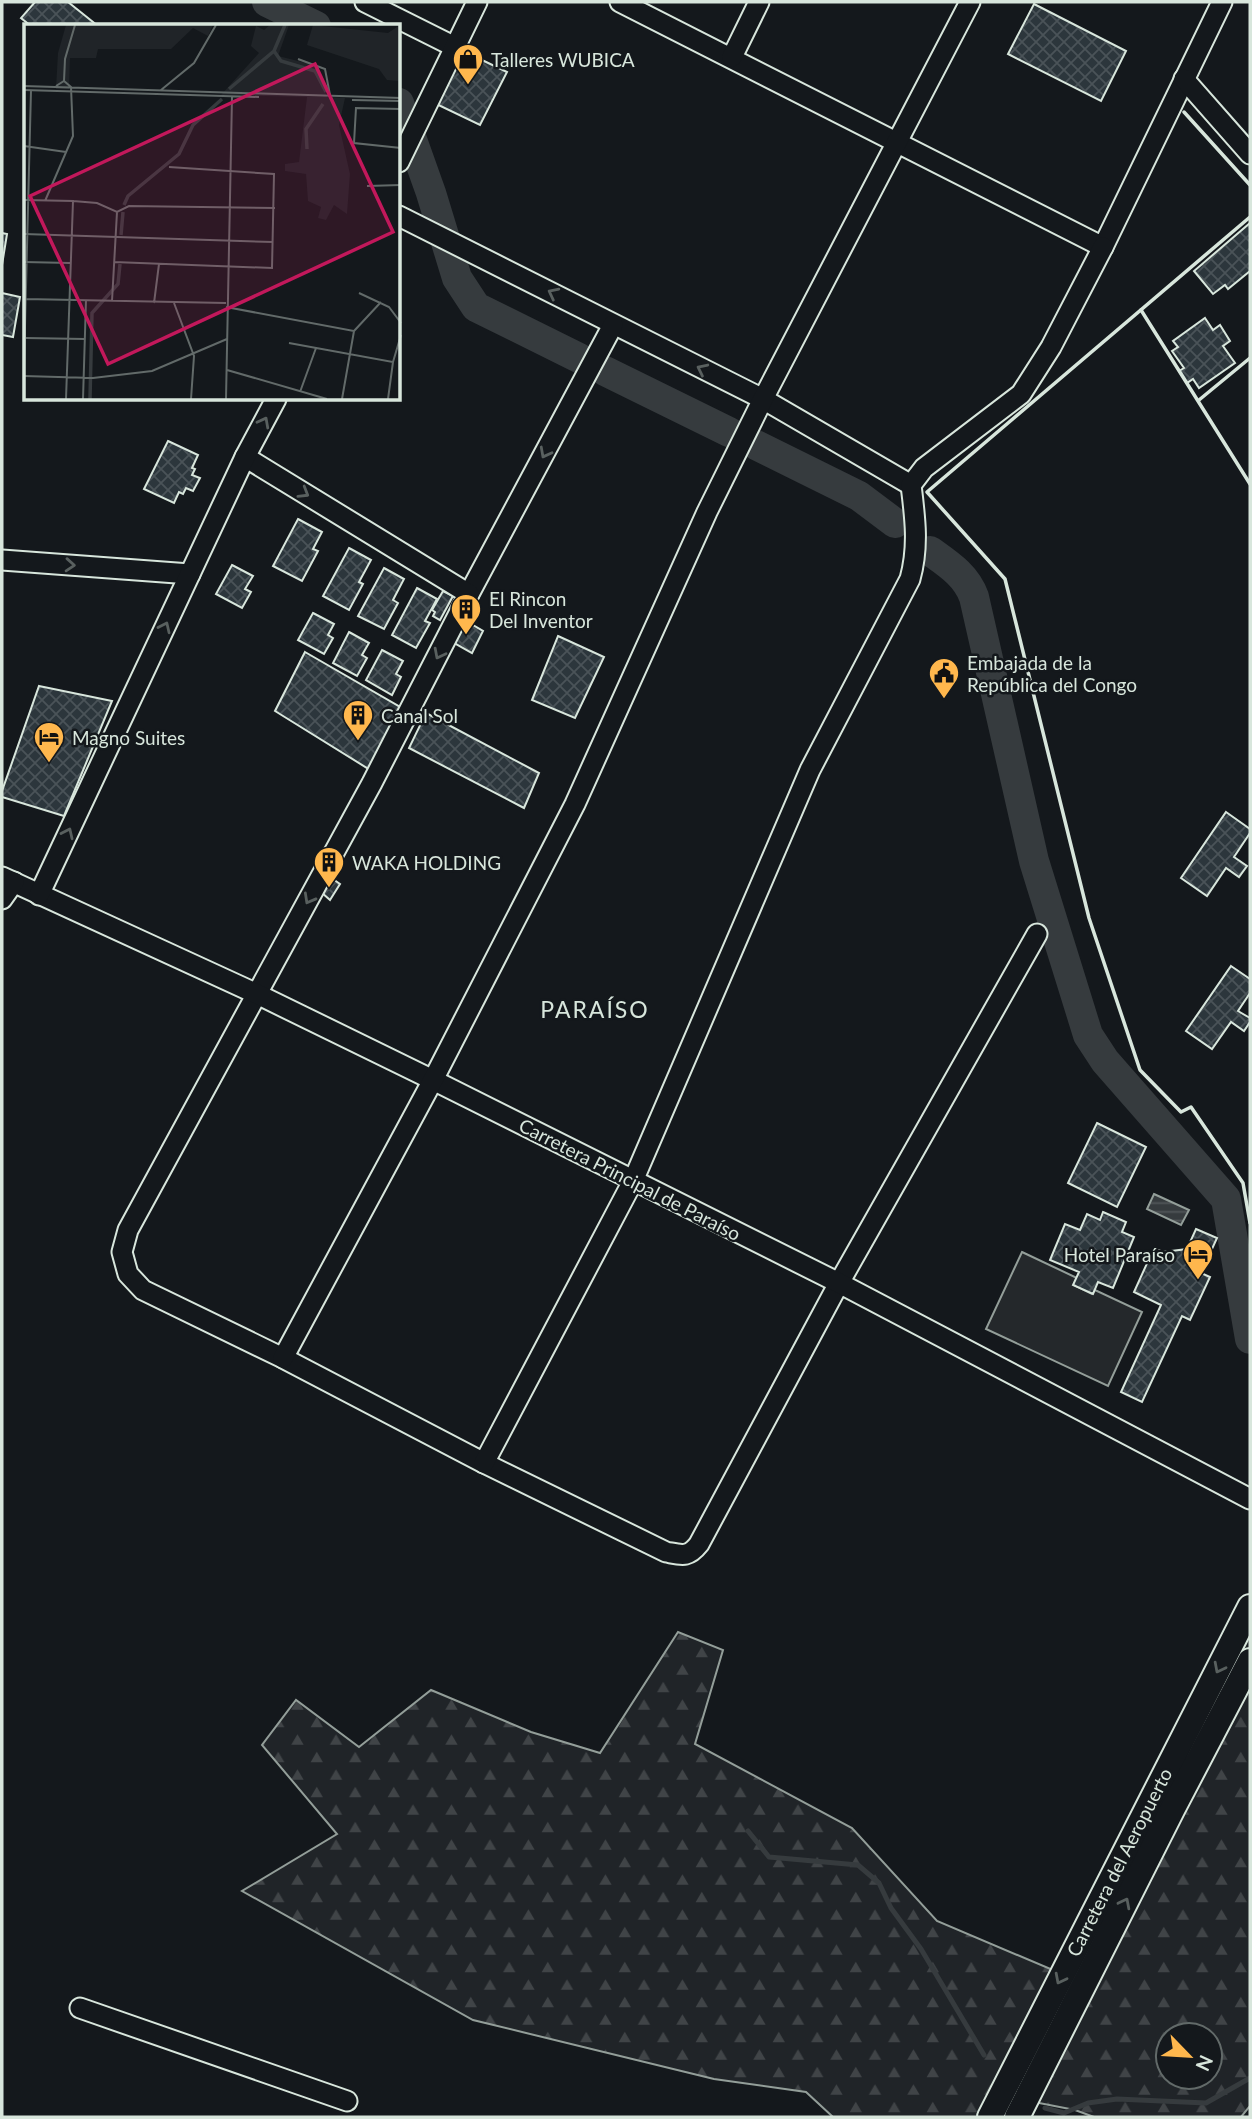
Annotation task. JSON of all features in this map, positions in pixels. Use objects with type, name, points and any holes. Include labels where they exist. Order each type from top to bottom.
[{"type":"main road","name":"Carretera del Aeropuerto","points":[[990,2117],[1250,1607]]},
{"type":"main road","name":"Carretera del Aeropuerto","points":[[1017,2117],[1250,1661]]},
{"type":"street","points":[[365,2],[455,47]]},
{"type":"street","points":[[403,155],[477,2]]},
{"type":"street","points":[[620,2],[1102,247]]},
{"type":"street","points":[[732,58],[759,2]]},
{"type":"street","points":[[283,1358],[433,1080],[575,804],[708,512],[763,399],[970,2]]},
{"type":"street","points":[[484,1463],[633,1181],[810,770],[910,579],[916,558],[911,485],[924,468],[1021,394],[1051,347],[1222,2]]},
{"type":"street","points":[[1184,79],[1250,154]]},
{"type":"street","points":[[401,217],[763,399],[911,485]]},
{"type":"street","points":[[613,325],[469,594],[372,783],[128,1230],[122,1252],[128,1274],[143,1290],[283,1358],[484,1463],[666,1552],[682,1555],[692,1553],[839,1283],[1037,934]]},
{"type":"street","points":[[39,895],[190,574],[275,401]]},
{"type":"street","points":[[246,457],[469,594]]},
{"type":"street","points":[[2,560],[190,574]]},
{"type":"street","points":[[2,899],[8,879]]},
{"type":"street","name":"Carretera Principal de Paraíso","points":[[8,879],[257,994],[433,1080],[839,1283],[1250,1499]]},
{"type":"street","points":[[80,2008],[346,2104]]},
{"type":"green space","points":[[1250,1618],[1250,2106],[1241,2117],[1094,2117],[1075,2110],[1013,2098],[1003,2117],[833,2117],[806,2092],[714,2079],[473,2020],[242,1891],[337,1834],[262,1745],[296,1700],[359,1747],[431,1690],[531,1732],[600,1753],[678,1632],[723,1650],[695,1744],[852,1828],[937,1921],[1074,1979]]},
{"type":"shaded area","points":[[1154,1194],[1189,1210],[1181,1225],[1147,1209]]},
{"type":"shaded area","points":[[1022,1252],[1077,1278],[1074,1285],[1092,1294],[1095,1290],[1142,1312],[1108,1386],[986,1329]]},
{"type":"building","points":[[35,2],[68,2],[96,24],[28,24],[21,18]]},
{"type":"building","points":[[1034,4],[1126,51],[1101,101],[1008,54]]},
{"type":"building","name":"Talleres WUBICA","points":[[455,47],[507,72],[480,125],[428,100]]},
{"type":"building","points":[[1250,223],[1250,271],[1228,289],[1225,285],[1213,294],[1194,271]]},
{"type":"building","points":[[2,233],[7,234],[2,265]]},
{"type":"building","points":[[2,293],[20,297],[13,337],[2,335]]},
{"type":"building","points":[[1205,318],[1213,330],[1220,325],[1230,341],[1223,346],[1235,363],[1199,388],[1193,379],[1187,383],[1179,371],[1184,368],[1172,351],[1178,347],[1173,341]]},
{"type":"building","points":[[168,441],[198,455],[192,475],[200,478],[193,491],[186,488],[183,494],[179,492],[174,503],[144,489]]},
{"type":"building","points":[[298,519],[322,532],[313,549],[318,551],[302,581],[273,566]]},
{"type":"building","points":[[349,548],[371,560],[359,582],[363,584],[349,610],[323,596]]},
{"type":"building","points":[[232,565],[253,576],[245,589],[251,592],[242,608],[216,594]]},
{"type":"building","points":[[384,568],[404,579],[393,600],[398,603],[384,629],[358,616]]},
{"type":"building","points":[[417,588],[437,599],[425,621],[430,623],[416,648],[392,635]]},
{"type":"building","points":[[443,591],[453,596],[440,620],[433,616],[435,612],[432,610]]},
{"type":"building","points":[[313,613],[334,624],[328,635],[333,638],[324,654],[298,640]]},
{"type":"building","name":"El Rincon Del Inventor","points":[[461,618],[483,631],[472,653],[449,640]]},
{"type":"building","points":[[349,632],[369,643],[362,655],[367,658],[357,676],[333,663]]},
{"type":"building","points":[[558,636],[604,657],[575,718],[532,700]]},
{"type":"building","points":[[382,650],[403,661],[396,674],[401,677],[392,695],[366,680]]},
{"type":"building","name":"Canal Sol","points":[[305,652],[407,711],[375,773],[275,711]]},
{"type":"building","name":"Magno Suites","points":[[39,686],[112,701],[64,816],[2,797]]},
{"type":"building","points":[[426,713],[539,773],[524,808],[409,748]]},
{"type":"building","points":[[1226,812],[1250,829],[1234,857],[1247,866],[1239,877],[1226,868],[1207,896],[1181,878]]},
{"type":"building","name":"WAKA HOLDING","points":[[330,877],[340,884],[330,900],[321,892]]},
{"type":"building","points":[[1231,966],[1250,979],[1250,993],[1238,1011],[1250,1018],[1250,1022],[1244,1031],[1231,1022],[1212,1049],[1186,1031]]},
{"type":"building","points":[[1097,1123],[1146,1147],[1117,1207],[1068,1183]]},
{"type":"building","points":[[1103,1212],[1126,1222],[1122,1232],[1134,1237],[1113,1288],[1098,1282],[1093,1294],[1073,1285],[1079,1272],[1050,1260],[1065,1224],[1080,1230],[1087,1214],[1100,1220]]},
{"type":"building","points":[[1196,1229],[1217,1238],[1201,1273],[1210,1277],[1190,1320],[1182,1316],[1142,1402],[1121,1392],[1161,1305],[1134,1292],[1154,1248],[1163,1252],[1187,1249]]},
{"type":"waterway","points":[[267,2],[312,24]]},
{"type":"waterway","points":[[401,109],[457,278],[476,307],[579,358]]},
{"type":"waterway","points":[[605,371],[729,432]]},
{"type":"waterway","points":[[756,445],[859,496],[895,523]]},
{"type":"waterway","points":[[930,551],[961,576],[974,597],[1034,861],[1088,1035],[1105,1061],[1226,1199],[1250,1339]]},
{"type":"waterway","points":[[748,1831],[769,1857],[858,1865],[879,1883],[891,1908],[921,1949],[984,2055]]},
{"type":"waterway","points":[[1045,2108],[1064,2113],[1088,2103],[1117,2099],[1206,2103],[1250,2078]]},
{"type":"wall","points":[[1184,112],[1250,185]]},
{"type":"wall","points":[[1250,217],[927,492],[1005,579],[1089,918],[1140,1070],[1181,1112],[1191,1107],[1243,1183],[1250,1223]]},
{"type":"wall","points":[[1141,310],[1250,484]]},
{"type":"wall","points":[[1199,400],[1250,358]]},
{"type":"place","name":"Talleres WUBICA","points":[[468,86]]},
{"type":"place","name":"El Rincon Del Inventor","points":[[466,636]]},
{"type":"place","name":"Embajada de la República del Congo","points":[[944,700]]},
{"type":"place","name":"Canal Sol","points":[[358,742]]},
{"type":"place","name":"Magno Suites","points":[[49,764]]},
{"type":"place","name":"WAKA HOLDING","points":[[329,889]]},
{"type":"place","name":"Hotel Paraíso","points":[[1198,1281]]},
{"type":"district","name":"PARAÍSO","points":[[595,1009]]}]
